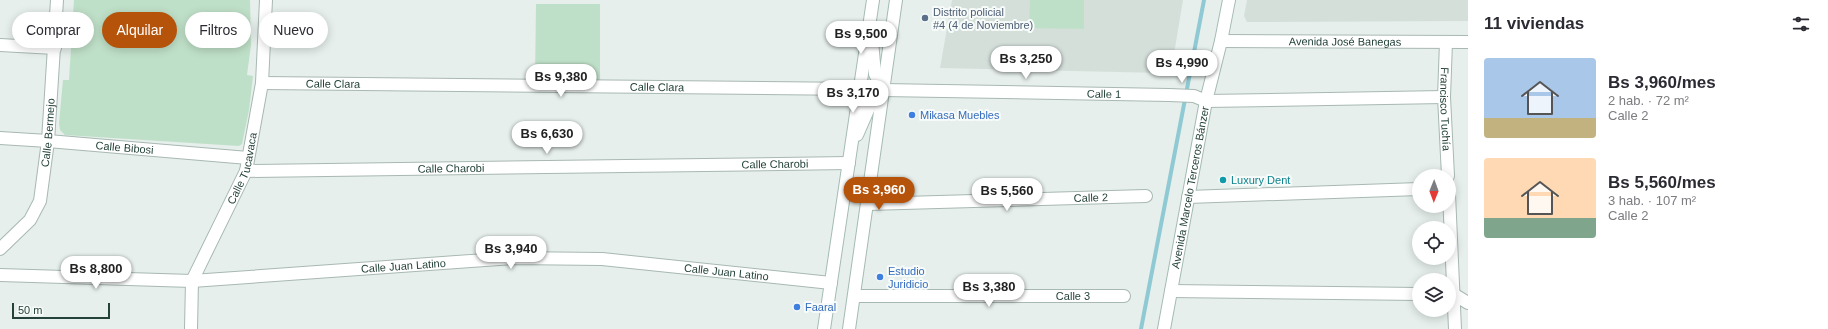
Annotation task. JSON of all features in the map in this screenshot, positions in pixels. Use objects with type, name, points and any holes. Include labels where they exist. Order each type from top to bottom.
[{"type":"street","name":"Calle Bermejo","points":[[56,12],[57,0]]},
{"type":"street","name":"Calle Tucavaca","points":[[191,329],[192,281],[246,170],[262,83],[266,0]]},
{"type":"street","points":[[849,329],[896,0]]},
{"type":"street","name":"Avenida Marcelo Terceros Bánzer","points":[[1164,329],[1206,102],[1221,41],[1229,0]]},
{"type":"street","points":[[872,6],[873,62],[878,82],[883,90]]},
{"type":"street","points":[[824,329],[872,6]]},
{"type":"street","name":"Avenida José Banegas","points":[[1221,41],[1468,42]]},
{"type":"street","name":"Francisco Tuchía","points":[[1446,42],[1444,97],[1448,169]]},
{"type":"street","points":[[0,45],[12,46]]},
{"type":"street","name":"Calle Bermejo","points":[[0,249],[30,220],[40,201],[48,141],[55,48]]},
{"type":"street","name":"Calle Clara","points":[[262,83],[860,89]]},
{"type":"street","points":[[849,159],[871,103],[883,90]]},
{"type":"street","name":"Calle 1","points":[[883,90],[1169,95],[1194,96],[1206,102],[1444,97]]},
{"type":"street","name":"Calle Bibosi","points":[[0,138],[248,158]]},
{"type":"street","name":"Calle Charobi","points":[[246,170],[849,159]]},
{"type":"street","points":[[1188,197],[1412,189]]},
{"type":"street","name":"Calle 2","points":[[868,204],[1146,196]]},
{"type":"street","points":[[1450,213],[1451,273]]},
{"type":"street","name":"Calle Juan Latino","points":[[0,275],[192,281],[512,258],[602,259],[831,283]]},
{"type":"street","points":[[1170,291],[1412,294]]},
{"type":"street","name":"Calle 3","points":[[853,301],[1124,296]]},
{"type":"street","points":[[1456,297],[1468,303]]},
{"type":"street","points":[[843,329],[853,301]]},
{"type":"street","points":[[1454,317],[1455,329]]},
{"type":"shaded area","points":[[952,0],[1183,0],[1172,66],[1163,73],[940,68]]},
{"type":"shaded area","points":[[1247,0],[1468,0],[1468,21],[1247,22],[1244,16]]},
{"type":"green space","points":[[74,0],[250,0],[250,12],[185,12],[185,48],[251,48],[247,75],[253,76],[249,110],[242,144],[239,146],[65,135],[60,130],[59,123],[63,80],[69,80],[71,48],[94,48],[94,12],[73,12]]},
{"type":"green space","points":[[1030,0],[1084,0],[1084,29],[1029,28]]},
{"type":"green space","points":[[536,4],[600,4],[600,81],[535,80]]},
{"type":"waterway","points":[[1141,329],[1204,0]]},
{"type":"place","name":"Distrito policial #4 (4 de Noviembre)","points":[[925,18]]},
{"type":"place","name":"Mikasa Muebles","points":[[912,115]]},
{"type":"place","name":"Luxury Dent","points":[[1223,180]]},
{"type":"place","name":"Estudio Juridicio","points":[[880,277]]},
{"type":"place","name":"Faaral","points":[[797,307]]}]
